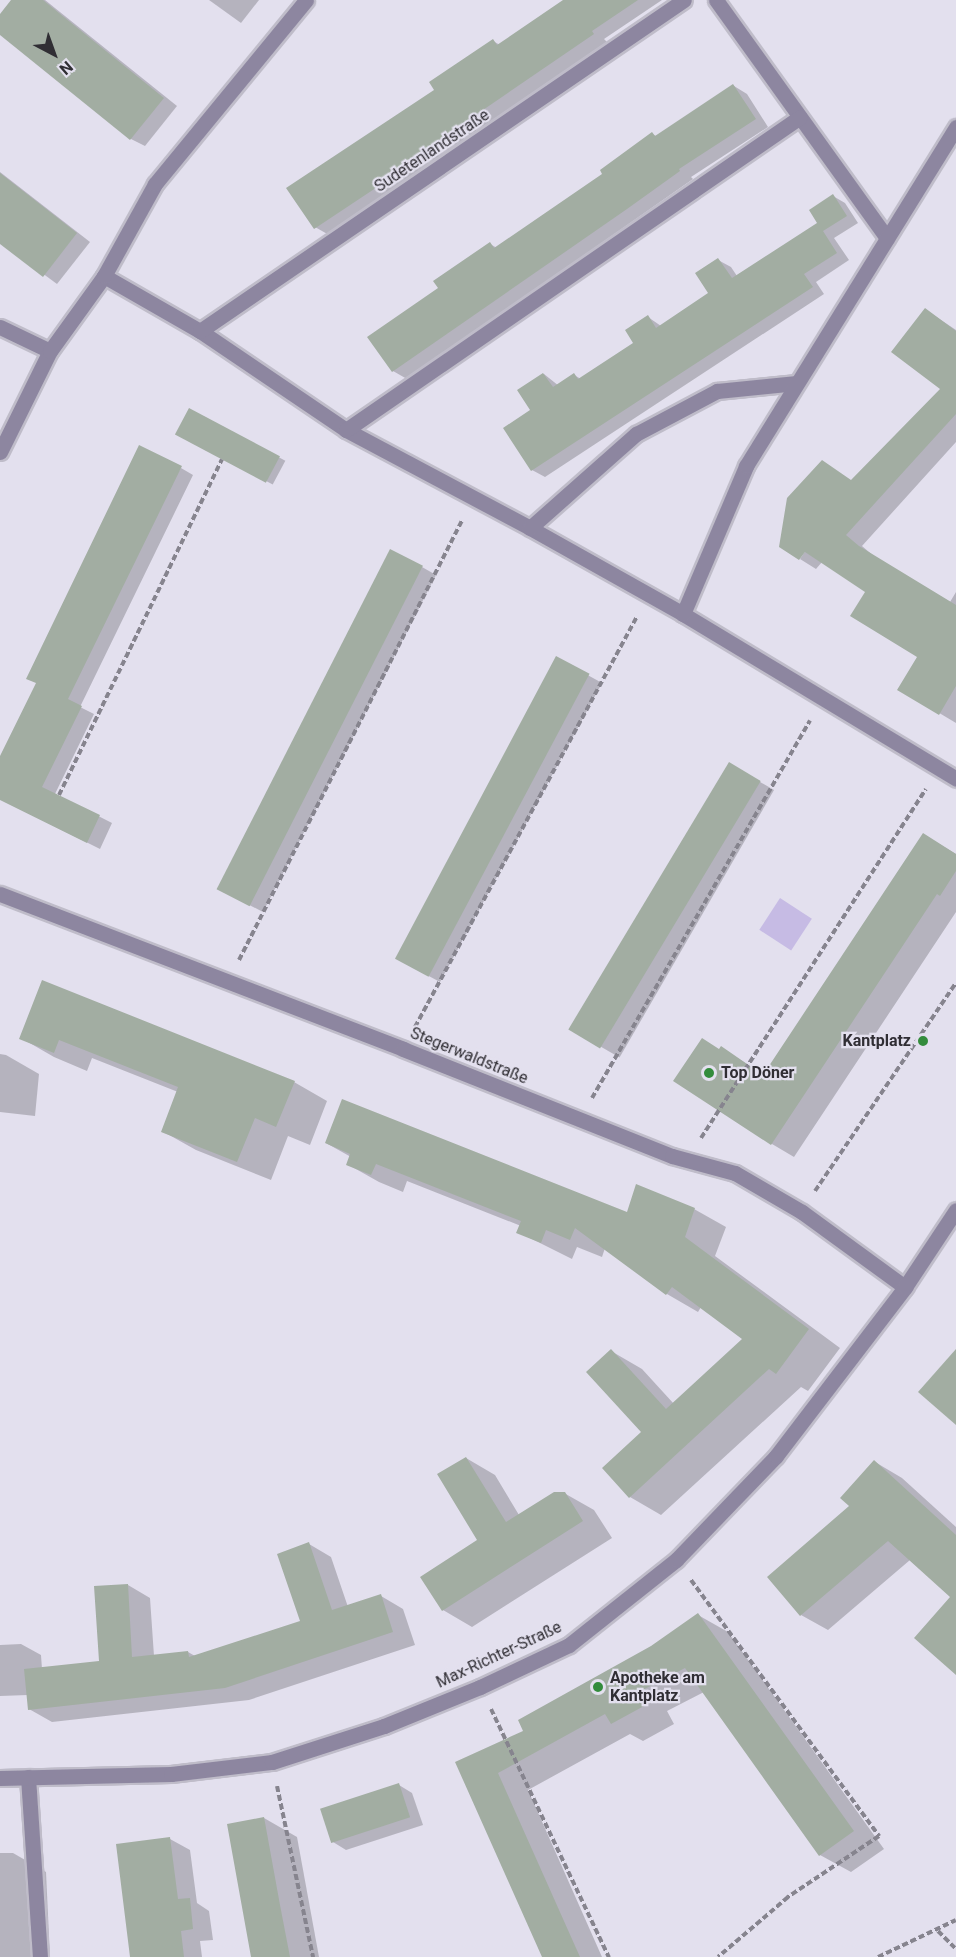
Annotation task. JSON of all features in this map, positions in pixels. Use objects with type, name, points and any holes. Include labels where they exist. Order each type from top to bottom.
[{"type":"street","points":[[0,452],[50,351],[104,276],[155,184],[306,0]]},
{"type":"street","name":"Sudetenlandstraße","points":[[200,331],[684,0]]},
{"type":"street","points":[[716,0],[887,238]]},
{"type":"street","points":[[346,430],[800,117]]},
{"type":"street","points":[[683,614],[746,466],[956,127]]},
{"type":"street","points":[[104,276],[200,331],[346,430],[530,528],[683,614],[956,779]]},
{"type":"street","points":[[0,327],[50,351]]},
{"type":"street","points":[[530,528],[636,434],[717,392],[797,384]]},
{"type":"street","name":"Stegerwaldstraße","points":[[0,894],[229,981],[580,1120],[687,1160],[715,1166],[761,1186],[802,1212],[905,1287]]},
{"type":"street","points":[[905,1287],[956,1210]]},
{"type":"street","name":"Max-Richter-Straße","points":[[0,1778],[171,1774],[272,1762],[384,1726],[480,1687],[569,1645],[676,1560],[776,1456],[905,1287]]},
{"type":"street","points":[[28,1777],[40,1957]]},
{"type":"path","points":[[59,795],[222,460]]},
{"type":"path","points":[[229,981],[473,498]]},
{"type":"path","points":[[403,1049],[648,595]]},
{"type":"path","points":[[580,1120],[823,698]]},
{"type":"path","points":[[687,1160],[939,769]]},
{"type":"path","points":[[815,1191],[956,983]]},
{"type":"path","points":[[676,1560],[879,1836],[788,1897],[718,1957]]},
{"type":"path","points":[[480,1687],[609,1957]]},
{"type":"path","points":[[272,1762],[313,1957]]},
{"type":"path","points":[[878,1957],[938,1931],[956,1920]]},
{"type":"path","points":[[938,1931],[956,1949]]},
{"type":"shaded area","points":[[780,898],[812,919],[791,951],[759,930]]},
{"type":"building","points":[[11,0],[43,0],[164,98],[130,140],[0,35],[0,14]]},
{"type":"building","points":[[563,0],[638,0],[592,31],[594,34],[442,138],[445,142],[314,229],[286,188],[434,90],[429,82],[493,39],[497,45]]},
{"type":"building","points":[[733,84],[756,119],[679,169],[680,171],[627,209],[392,372],[367,337],[438,288],[433,281],[490,242],[494,248],[602,174],[600,170],[652,132],[655,136]]},
{"type":"building","points":[[0,173],[77,233],[43,277],[0,244]]},
{"type":"building","points":[[833,194],[847,216],[823,231],[837,253],[804,274],[813,287],[531,471],[503,428],[530,410],[517,390],[543,373],[553,387],[574,373],[578,379],[633,343],[625,330],[648,315],[656,328],[708,293],[695,273],[718,258],[732,278],[817,223],[809,210]]},
{"type":"building","points":[[925,308],[956,331],[956,414],[846,535],[859,546],[956,605],[956,686],[939,715],[897,690],[917,657],[850,616],[865,592],[805,552],[799,560],[779,547],[787,498],[822,460],[851,480],[940,389],[891,352]]},
{"type":"building","points":[[189,408],[280,456],[266,483],[175,434]]},
{"type":"building","points":[[139,445],[182,466],[68,699],[82,706],[42,787],[100,815],[87,843],[0,800],[0,756],[36,683],[26,679]]},
{"type":"building","points":[[390,549],[423,566],[250,906],[217,889]]},
{"type":"building","points":[[556,656],[590,674],[429,977],[395,959]]},
{"type":"building","points":[[729,762],[761,781],[600,1048],[568,1029]]},
{"type":"building","points":[[923,833],[956,854],[956,871],[940,896],[937,894],[771,1145],[673,1081],[702,1038],[719,1049],[721,1046],[763,1075]]},
{"type":"building","points":[[42,980],[295,1081],[276,1127],[255,1118],[237,1162],[161,1132],[178,1087],[59,1040],[54,1053],[19,1039]]},
{"type":"building","points":[[342,1099],[627,1212],[636,1184],[695,1208],[685,1237],[809,1329],[776,1374],[769,1369],[629,1498],[602,1468],[641,1432],[586,1372],[611,1349],[666,1409],[742,1339],[672,1287],[666,1295],[575,1228],[570,1240],[546,1230],[541,1243],[516,1233],[521,1221],[376,1164],[371,1175],[346,1165],[350,1154],[325,1143]]},
{"type":"building","points":[[956,1349],[956,1425],[918,1392]]},
{"type":"building","points":[[466,1457],[506,1522],[554,1492],[565,1492],[583,1521],[442,1611],[420,1577],[477,1540],[437,1474]]},
{"type":"building","points":[[874,1460],[956,1535],[956,1675],[914,1638],[950,1597],[888,1541],[800,1616],[767,1577],[849,1506],[840,1498]]},
{"type":"building","points":[[309,1542],[332,1610],[381,1594],[393,1632],[225,1688],[28,1710],[24,1669],[99,1661],[94,1586],[128,1584],[132,1657],[188,1651],[189,1657],[300,1621],[277,1554]]},
{"type":"building","points":[[698,1613],[854,1831],[819,1856],[685,1668],[637,1693],[644,1706],[611,1724],[605,1714],[498,1773],[580,1957],[542,1957],[455,1762],[523,1731],[518,1720],[651,1646]]},
{"type":"building","points":[[399,1783],[410,1817],[331,1843],[320,1809]]},
{"type":"building","points":[[264,1817],[290,1957],[251,1957],[227,1824]]},
{"type":"building","points":[[170,1837],[178,1899],[190,1898],[193,1929],[181,1931],[184,1957],[130,1957],[116,1844]]},
{"type":"place","name":"Kantplatz","points":[[923,1041]]},
{"type":"place","name":"Top Döner","points":[[709,1073]]},
{"type":"place","name":"Apotheke am Kantplatz","points":[[598,1687]]}]
